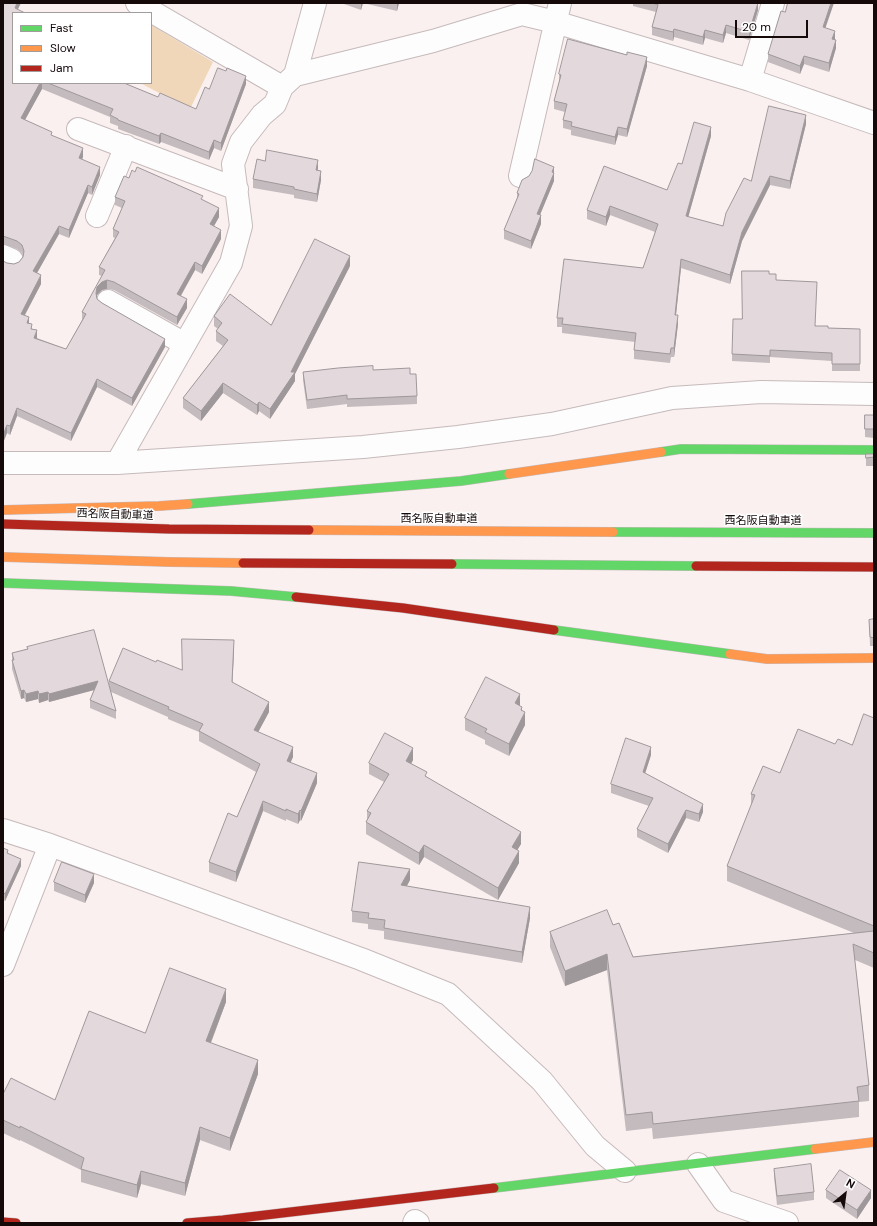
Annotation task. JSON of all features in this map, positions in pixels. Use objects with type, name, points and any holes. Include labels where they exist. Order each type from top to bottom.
[{"type":"main road","points":[[3,510],[159,506],[461,481],[681,449],[874,450]]},
{"type":"main road","name":"西名阪自動車道","points":[[3,524],[178,529],[874,533]]},
{"type":"main road","points":[[3,557],[170,562],[874,567]]},
{"type":"main road","points":[[3,583],[231,590],[403,608],[767,659],[874,658]]},
{"type":"main road","points":[[187,1223],[304,1217],[625,1171],[698,1164],[874,1142]]},
{"type":"main road","points":[[3,1222],[16,1223]]},
{"type":"street","points":[[137,3],[289,81],[522,14],[558,13],[874,123]]},
{"type":"street","points":[[117,464],[231,263],[241,226],[234,164],[241,142],[262,115],[275,104],[289,81],[315,3]]},
{"type":"street","points":[[750,80],[773,3]]},
{"type":"street","points":[[520,176],[558,13]]},
{"type":"street","points":[[78,129],[237,189]]},
{"type":"street","points":[[97,216],[126,146]]},
{"type":"street","points":[[108,301],[185,344]]},
{"type":"street","points":[[3,463],[117,464],[363,447],[458,437],[552,424],[672,398],[761,392],[874,394]]},
{"type":"street","points":[[3,830],[361,959],[448,994],[542,1081],[595,1146],[625,1171]]},
{"type":"street","points":[[3,965],[50,846]]},
{"type":"street","points":[[698,1164],[724,1201],[787,1223]]},
{"type":"street","points":[[414,1223],[415,1221],[418,1223]]},
{"type":"shaded area","points":[[152,26],[213,62],[190,109],[142,84],[152,84]]},
{"type":"building","points":[[3,3],[17,3],[15,8],[23,12],[12,12],[12,84],[39,84],[21,118],[52,132],[51,135],[83,148],[79,158],[100,167],[92,187],[88,185],[69,230],[59,226],[33,271],[41,275],[21,314],[29,317],[27,323],[32,324],[31,329],[37,330],[34,338],[66,349],[86,314],[82,312],[105,270],[99,267],[119,232],[113,229],[125,201],[115,197],[124,176],[129,178],[132,170],[135,172],[137,167],[203,196],[201,199],[219,208],[210,224],[221,230],[202,266],[195,262],[177,294],[187,299],[177,317],[114,282],[107,280],[102,282],[97,287],[97,299],[102,303],[165,339],[132,398],[97,379],[71,433],[17,408],[10,426],[7,425],[3,435],[3,261],[14,264],[19,262],[23,257],[24,251],[22,245],[17,241],[3,236]]},
{"type":"building","points":[[652,3],[758,3],[749,32],[726,25],[723,35],[705,30],[703,37],[674,29],[673,32],[652,27],[658,5]]},
{"type":"building","points":[[788,3],[831,3],[823,27],[835,31],[832,39],[836,40],[829,63],[804,56],[800,66],[768,54],[781,11],[785,12]]},
{"type":"building","points":[[568,39],[627,55],[627,52],[647,57],[627,129],[618,127],[615,137],[571,126],[572,122],[563,120],[567,104],[554,101]]},
{"type":"building","points":[[218,68],[226,71],[227,68],[246,76],[221,143],[214,140],[209,152],[161,133],[159,136],[118,120],[110,115],[113,109],[50,84],[126,84],[158,97],[160,93],[196,109],[205,87],[209,89]]},
{"type":"building","points":[[769,106],[806,115],[790,181],[770,176],[742,232],[730,275],[681,259],[675,315],[678,315],[674,348],[671,348],[670,354],[634,350],[636,333],[562,324],[563,318],[557,318],[564,259],[643,268],[658,224],[610,206],[606,217],[587,210],[604,166],[667,190],[678,163],[682,164],[694,122],[711,127],[686,216],[723,226],[726,213],[744,178],[751,181]]},
{"type":"building","points":[[267,150],[318,160],[316,170],[321,171],[317,194],[294,189],[294,187],[253,179],[257,159],[265,161]]},
{"type":"building","points":[[535,159],[554,167],[552,172],[554,173],[537,214],[541,215],[531,241],[504,230],[519,194],[517,193],[522,180],[529,176]]},
{"type":"building","points":[[315,239],[350,256],[291,372],[295,372],[270,409],[259,402],[257,405],[223,383],[201,411],[183,398],[228,340],[216,331],[222,323],[214,316],[230,294],[271,325]]},
{"type":"building","points":[[742,271],[769,271],[769,274],[776,274],[776,280],[817,282],[815,326],[860,329],[860,364],[832,364],[832,353],[770,350],[770,356],[732,354],[733,319],[742,319]]},
{"type":"building","points":[[373,366],[373,370],[410,368],[410,374],[416,374],[417,396],[347,399],[347,395],[307,400],[303,372]]},
{"type":"building","points":[[865,415],[874,415],[874,429],[865,429]]},
{"type":"building","points":[[866,454],[874,454],[874,457],[866,458]]},
{"type":"building","points":[[874,619],[874,638],[870,637],[869,620]]},
{"type":"building","points":[[94,630],[116,711],[90,700],[98,681],[49,694],[48,692],[39,694],[38,691],[26,694],[24,690],[21,691],[12,660],[14,660],[12,653],[28,649],[27,647]]},
{"type":"building","points":[[182,639],[234,640],[232,682],[269,702],[254,730],[293,747],[287,761],[317,773],[301,811],[300,810],[298,814],[286,809],[286,811],[263,801],[236,872],[209,862],[228,813],[237,817],[260,764],[199,731],[203,724],[168,709],[169,707],[109,681],[123,648],[156,662],[157,660],[182,670]]},
{"type":"building","points":[[486,677],[520,694],[515,703],[522,707],[521,710],[525,712],[509,744],[485,732],[487,729],[465,718]]},
{"type":"building","points":[[864,714],[874,718],[874,926],[727,866],[755,795],[751,794],[763,766],[780,773],[798,729],[835,744],[838,739],[852,745]]},
{"type":"building","points":[[385,733],[413,748],[406,761],[427,772],[425,776],[521,832],[512,847],[519,851],[498,888],[424,845],[419,853],[366,822],[371,813],[367,811],[389,774],[369,763]]},
{"type":"building","points":[[626,738],[651,747],[643,772],[703,804],[699,814],[686,810],[668,844],[637,829],[653,798],[611,784]]},
{"type":"building","points":[[3,848],[8,850],[7,853],[21,859],[5,894],[3,892]]},
{"type":"building","points":[[62,862],[94,874],[85,895],[54,882]]},
{"type":"building","points":[[359,862],[410,869],[401,885],[530,907],[522,952],[384,928],[385,920],[368,918],[369,913],[352,911]]},
{"type":"building","points":[[607,910],[613,925],[619,923],[633,957],[874,931],[874,953],[853,944],[869,1085],[857,1087],[859,1101],[653,1124],[652,1112],[626,1115],[607,954],[565,971],[550,932]]},
{"type":"building","points":[[170,968],[226,989],[206,1041],[258,1060],[230,1138],[200,1127],[185,1183],[141,1171],[137,1185],[81,1169],[84,1158],[20,1126],[20,1128],[3,1120],[3,1094],[11,1078],[55,1100],[89,1011],[145,1033]]},
{"type":"building","points":[[811,1164],[814,1192],[777,1196],[774,1169]]},
{"type":"building","points":[[840,1170],[871,1190],[857,1210],[826,1190]]},
{"type":"traffic: fast","points":[[661,452],[681,449],[874,450]]},
{"type":"traffic: fast","points":[[188,504],[461,481],[509,474]]},
{"type":"traffic: fast","points":[[613,532],[874,533]]},
{"type":"traffic: fast","points":[[452,564],[696,566]]},
{"type":"traffic: fast","points":[[3,583],[231,591],[296,597]]},
{"type":"traffic: fast","points":[[554,630],[730,654]]},
{"type":"traffic: fast","points":[[494,1188],[815,1149]]},
{"type":"traffic: slow","points":[[509,474],[661,452]]},
{"type":"traffic: slow","points":[[3,510],[188,504]]},
{"type":"traffic: slow","points":[[309,530],[613,532]]},
{"type":"traffic: slow","points":[[3,557],[243,563]]},
{"type":"traffic: slow","points":[[730,654],[767,659],[874,658]]},
{"type":"traffic: slow","points":[[815,1149],[874,1142]]},
{"type":"traffic: jam","points":[[3,524],[169,529],[309,530]]},
{"type":"traffic: jam","points":[[243,563],[452,564]]},
{"type":"traffic: jam","points":[[696,566],[874,567]]},
{"type":"traffic: jam","points":[[296,597],[403,608],[554,630]]},
{"type":"traffic: jam","points":[[187,1223],[494,1188]]},
{"type":"traffic: jam","points":[[3,1222],[16,1223]]}]
